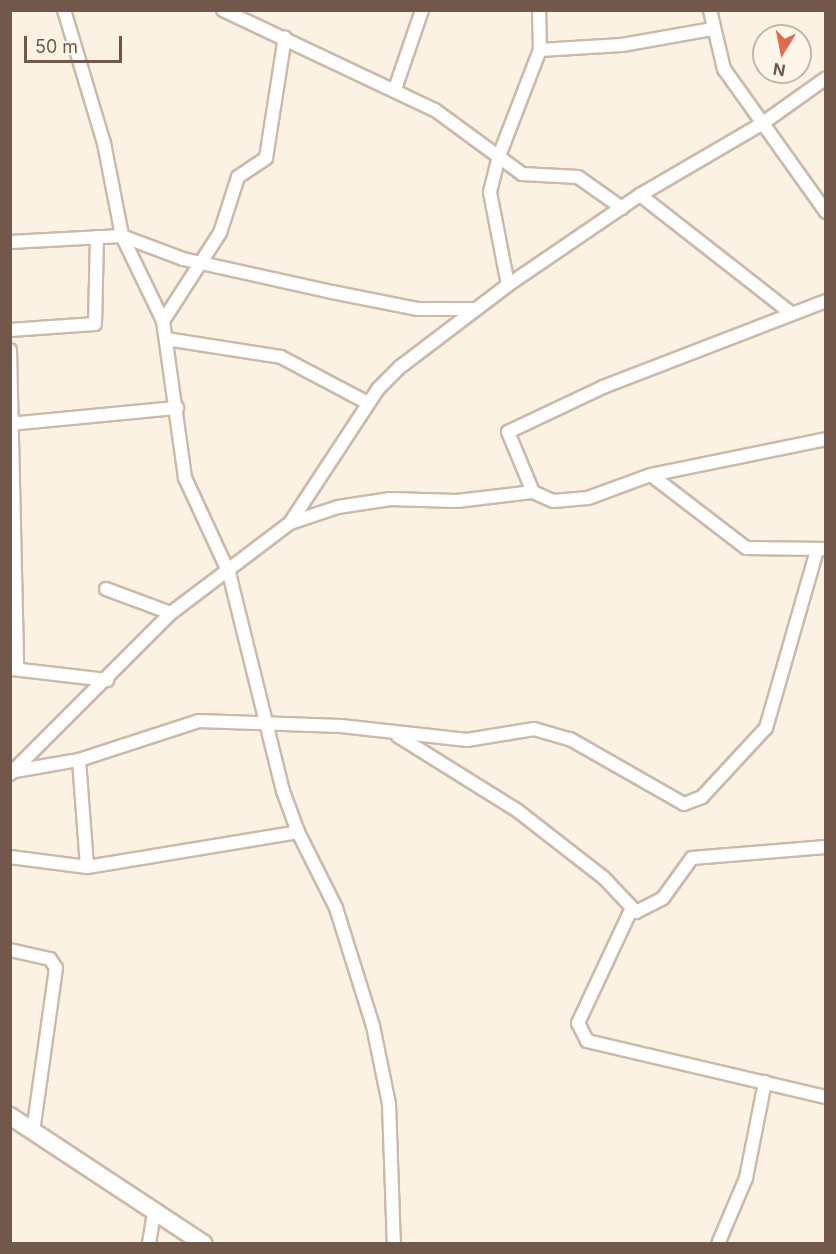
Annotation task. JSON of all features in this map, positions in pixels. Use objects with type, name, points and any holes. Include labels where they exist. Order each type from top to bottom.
[{"type":"street","points":[[64,10],[104,143],[122,236],[163,321],[185,478],[229,573],[265,723],[298,832],[336,908],[373,1026],[389,1104],[394,1244]]},
{"type":"street","points":[[223,10],[394,89],[499,156],[522,174],[578,177],[622,208]]},
{"type":"street","points":[[394,89],[422,10]]},
{"type":"street","points":[[508,285],[490,192],[499,156],[540,50],[539,10]]},
{"type":"street","points":[[710,10],[712,29],[724,69],[825,212]]},
{"type":"street","points":[[540,50],[622,45],[712,29]]},
{"type":"street","points":[[163,321],[200,260],[220,234],[238,177],[266,158],[285,38]]},
{"type":"street","points":[[12,772],[107,680],[171,613],[229,573],[290,523],[368,404],[400,367],[508,285],[640,195],[763,123],[825,78]]},
{"type":"street","points":[[640,195],[791,313]]},
{"type":"street","points":[[10,242],[122,236],[183,259],[200,260],[418,309],[475,309]]},
{"type":"street","points":[[10,330],[95,324],[98,237]]},
{"type":"street","points":[[533,492],[508,432],[603,387],[825,301]]},
{"type":"street","points":[[166,339],[281,357],[368,404]]},
{"type":"street","points":[[10,350],[13,424],[14,669],[107,680]]},
{"type":"street","points":[[13,424],[177,408]]},
{"type":"street","points":[[290,523],[338,507],[390,499],[457,501],[533,492],[553,501],[588,498],[651,475],[825,439]]},
{"type":"street","points":[[12,772],[79,760],[184,723],[341,726],[394,734],[467,740],[519,730],[550,732],[684,804],[702,797],[766,728],[821,550],[746,548],[651,475]]},
{"type":"street","points":[[106,589],[171,613]]},
{"type":"street","points":[[394,734],[527,818],[612,885],[631,910],[642,911],[663,898],[692,858],[825,847]]},
{"type":"street","points":[[79,760],[87,867]]},
{"type":"street","points":[[10,857],[87,867],[298,832]]},
{"type":"street","points":[[631,910],[580,1016],[582,1036],[825,1097]]},
{"type":"street","points":[[10,950],[50,959],[56,966],[33,1131]]},
{"type":"street","points":[[718,1244],[747,1178],[765,1082]]},
{"type":"street","points":[[10,1116],[204,1244]]},
{"type":"street","points":[[150,1244],[154,1212]]}]
